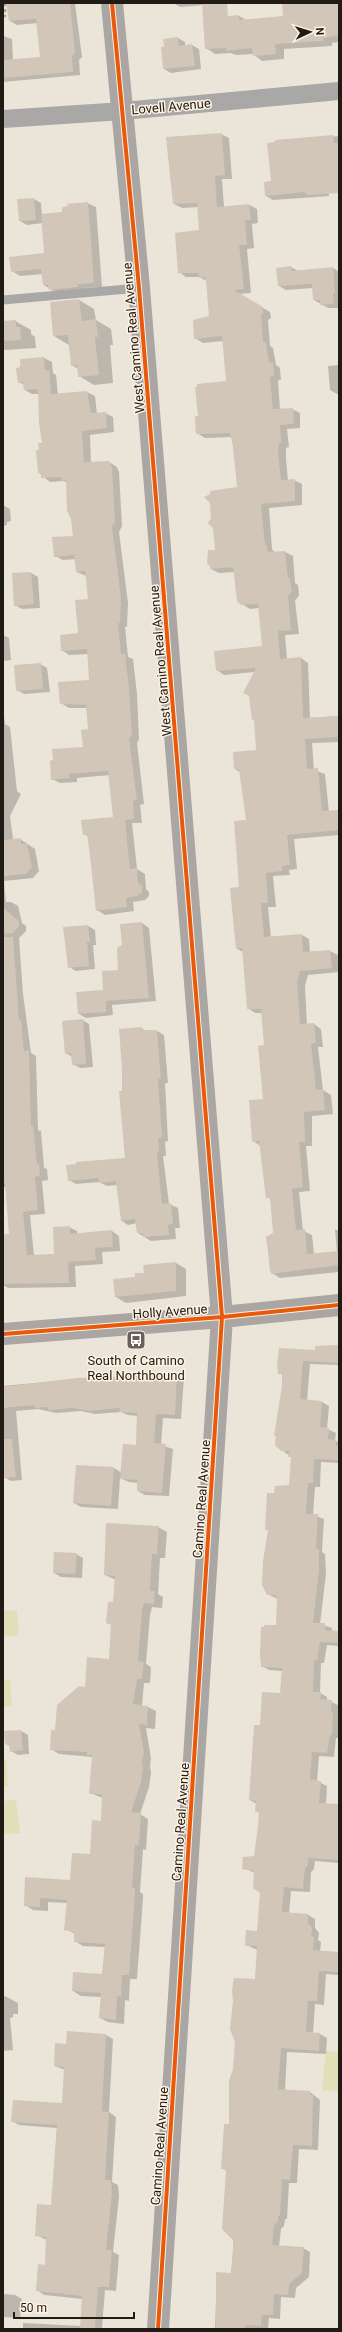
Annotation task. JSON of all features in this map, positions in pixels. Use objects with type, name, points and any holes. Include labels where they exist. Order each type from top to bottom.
[{"type":"street","name":"West Camino Real Avenue","points":[[112,3],[139,288],[222,1317]]},
{"type":"street","name":"Lovell Avenue","points":[[3,119],[123,111],[339,91]]},
{"type":"street","name":"Holly Avenue","points":[[3,1334],[222,1317],[339,1305]]},
{"type":"street","name":"Camino Real Avenue","points":[[158,2329],[222,1317]]},
{"type":"lane","points":[[3,300],[139,288]]},
{"type":"path","points":[[3,16],[5,16],[5,3]]},
{"type":"green space","points":[[17,1610],[19,1635],[3,1637],[3,1611]]},
{"type":"green space","points":[[10,1679],[12,1706],[3,1707],[3,1680]]},
{"type":"green space","points":[[6,1759],[8,1786],[3,1787],[3,1760]]},
{"type":"green space","points":[[16,1800],[20,1833],[3,1834],[3,1801]]},
{"type":"green space","points":[[326,2051],[339,2052],[339,2091],[322,2090]]},
{"type":"building","points":[[6,3],[70,3],[75,53],[72,56],[73,72],[3,78],[3,60],[40,57],[36,19],[9,21]]},
{"type":"building","points":[[202,3],[227,3],[228,16],[239,15],[239,20],[283,16],[282,3],[339,3],[339,35],[323,38],[323,41],[275,44],[276,54],[253,56],[252,48],[226,51],[226,48],[205,49]]},
{"type":"building","points":[[178,37],[179,46],[192,44],[195,66],[163,69],[161,47],[164,47],[163,39]]},
{"type":"building","points":[[222,133],[225,175],[215,176],[217,207],[249,204],[251,220],[245,220],[247,245],[239,245],[244,289],[234,290],[263,307],[263,313],[261,315],[263,342],[266,342],[269,363],[273,362],[274,376],[270,377],[273,409],[293,408],[294,422],[292,424],[280,425],[281,443],[279,444],[278,454],[281,480],[295,479],[295,501],[261,504],[265,545],[267,545],[268,552],[285,551],[288,577],[292,591],[288,596],[291,630],[278,631],[280,659],[301,657],[303,718],[339,716],[339,737],[305,739],[307,769],[318,768],[322,811],[339,810],[339,830],[287,835],[290,865],[282,866],[282,871],[266,873],[268,903],[261,903],[264,937],[302,934],[303,952],[330,950],[332,968],[300,971],[297,982],[300,1024],[314,1023],[316,1043],[311,1044],[316,1090],[323,1089],[325,1110],[304,1112],[305,1142],[299,1142],[303,1187],[292,1189],[296,1230],[305,1229],[307,1254],[339,1251],[339,1265],[271,1274],[266,1237],[273,1233],[270,1197],[266,1198],[259,1141],[252,1142],[249,1100],[263,1099],[258,1046],[264,1045],[261,1009],[247,1009],[242,948],[236,949],[230,888],[239,887],[234,821],[246,820],[239,769],[234,769],[233,752],[256,750],[254,720],[252,720],[249,696],[243,693],[256,668],[216,671],[214,651],[262,646],[258,604],[241,605],[237,601],[233,567],[210,569],[210,566],[207,564],[208,550],[215,550],[213,528],[208,523],[211,518],[210,503],[204,497],[210,494],[210,491],[237,487],[233,446],[230,433],[196,434],[195,416],[198,416],[195,387],[197,387],[197,384],[226,381],[222,336],[194,339],[193,320],[209,316],[206,280],[205,277],[199,278],[198,273],[178,273],[175,233],[199,230],[197,203],[173,204],[166,137]]},
{"type":"building","points":[[333,135],[334,143],[339,143],[339,193],[310,195],[305,194],[305,192],[265,196],[264,182],[271,181],[267,143],[275,142],[275,140]]},
{"type":"building","points":[[34,198],[36,220],[19,221],[17,199]]},
{"type":"building","points":[[88,202],[94,283],[78,284],[78,287],[49,290],[48,285],[43,285],[41,269],[11,272],[9,257],[44,253],[41,214],[62,212],[62,207],[68,206],[67,204]]},
{"type":"building","points":[[291,266],[292,271],[333,267],[335,293],[333,293],[334,304],[320,305],[320,300],[313,300],[312,284],[278,286],[276,268]]},
{"type":"building","points":[[79,299],[82,321],[96,319],[98,337],[95,337],[99,375],[78,377],[77,365],[71,366],[68,335],[53,336],[50,302]]},
{"type":"building","points":[[16,320],[16,327],[20,327],[21,340],[3,341],[3,321]]},
{"type":"building","points":[[44,357],[45,370],[49,370],[51,394],[87,391],[91,413],[106,412],[107,428],[82,431],[84,462],[109,461],[112,467],[115,522],[112,527],[121,598],[120,623],[118,623],[121,654],[125,654],[129,689],[132,735],[129,738],[137,800],[133,801],[134,819],[125,820],[130,869],[137,868],[138,883],[142,886],[142,892],[137,896],[126,898],[127,907],[96,911],[87,834],[83,835],[81,820],[113,817],[108,771],[69,774],[70,778],[51,780],[50,761],[53,760],[52,749],[83,747],[81,730],[88,729],[86,705],[60,704],[58,682],[89,680],[87,649],[61,651],[60,635],[78,633],[75,600],[88,599],[85,571],[76,572],[74,555],[54,557],[52,537],[73,536],[71,519],[67,511],[66,480],[62,481],[61,477],[41,478],[41,473],[38,473],[36,451],[39,449],[38,443],[42,443],[39,423],[38,389],[24,390],[23,382],[18,383],[16,368],[21,367],[20,359]]},
{"type":"building","points":[[31,572],[34,604],[14,606],[12,573]]},
{"type":"building","points":[[41,663],[43,689],[16,691],[14,665]]},
{"type":"building","points":[[21,838],[21,844],[27,844],[32,867],[26,874],[3,876],[3,840]]},
{"type":"building","points":[[3,908],[19,921],[19,926],[13,933],[3,934]]},
{"type":"building","points":[[142,922],[149,998],[106,1001],[106,1012],[78,1014],[76,992],[103,990],[102,971],[118,970],[117,948],[122,945],[120,924]]},
{"type":"building","points":[[88,925],[90,942],[87,942],[89,966],[68,968],[63,927]]},
{"type":"building","points":[[3,937],[13,937],[19,1020],[21,1019],[24,1051],[29,1050],[31,1126],[33,1126],[37,1164],[39,1164],[40,1176],[35,1177],[38,1210],[23,1212],[27,1255],[54,1254],[53,1227],[70,1226],[70,1234],[112,1230],[113,1247],[95,1248],[96,1260],[68,1262],[69,1283],[3,1284],[3,1234],[9,1234],[5,1183],[3,1183]]},
{"type":"building","points":[[83,1019],[86,1064],[72,1065],[71,1053],[65,1054],[62,1021]]},
{"type":"building","points":[[142,1027],[142,1030],[157,1030],[161,1079],[158,1079],[162,1138],[158,1138],[159,1152],[157,1152],[162,1204],[171,1203],[173,1224],[168,1225],[169,1235],[143,1237],[143,1233],[137,1233],[135,1219],[121,1221],[116,1181],[99,1183],[98,1178],[68,1181],[66,1165],[76,1164],[76,1162],[125,1158],[119,1091],[122,1091],[122,1069],[119,1029]]},
{"type":"building","points":[[176,1262],[176,1291],[115,1297],[113,1279],[135,1277],[135,1273],[144,1273],[143,1265]]},
{"type":"building","points":[[339,1345],[339,1363],[303,1361],[300,1399],[322,1401],[320,1427],[329,1428],[328,1439],[336,1440],[336,1446],[339,1446],[339,1460],[314,1459],[313,1483],[308,1483],[306,1514],[318,1514],[316,1549],[319,1549],[319,1569],[313,1623],[325,1623],[325,1630],[339,1631],[339,1643],[320,1642],[317,1660],[314,1660],[313,1692],[321,1692],[320,1699],[332,1700],[331,1712],[333,1712],[332,1735],[330,1735],[327,1753],[312,1752],[310,1779],[321,1781],[319,1803],[339,1804],[339,1860],[308,1858],[308,1865],[305,1868],[303,1889],[284,1887],[282,1912],[308,1914],[308,1923],[312,1928],[311,1936],[314,1937],[313,1950],[339,1952],[338,1972],[319,1971],[317,2001],[308,2001],[306,2032],[320,2033],[319,2051],[281,2048],[278,2089],[310,2091],[310,2095],[313,2095],[312,2146],[293,2145],[290,2180],[282,2179],[280,2216],[278,2216],[278,2222],[274,2225],[272,2245],[304,2247],[302,2273],[289,2284],[288,2295],[274,2294],[273,2315],[262,2315],[261,2326],[245,2325],[245,2329],[216,2329],[216,2272],[231,2273],[233,2247],[233,2240],[222,2229],[226,2171],[225,2169],[221,2169],[224,2124],[229,2124],[229,2081],[233,2069],[235,2042],[230,2029],[233,2001],[232,1990],[234,1978],[255,1979],[257,1946],[245,1946],[246,1930],[257,1931],[260,1893],[253,1888],[254,1871],[242,1869],[243,1857],[254,1856],[258,1827],[259,1812],[255,1811],[256,1801],[249,1800],[254,1725],[260,1725],[262,1692],[280,1693],[282,1668],[261,1667],[260,1654],[261,1627],[264,1627],[264,1625],[276,1625],[276,1595],[267,1595],[262,1585],[263,1561],[268,1530],[265,1530],[267,1493],[274,1493],[275,1486],[289,1485],[291,1457],[288,1457],[289,1451],[281,1451],[275,1445],[276,1436],[274,1436],[282,1386],[282,1374],[278,1374],[277,1364],[279,1348],[315,1350],[315,1346]]},
{"type":"building","points":[[162,1372],[177,1373],[175,1415],[156,1414],[154,1443],[166,1444],[162,1493],[137,1491],[137,1480],[120,1479],[123,1444],[136,1445],[137,1413],[119,1412],[120,1408],[88,1411],[73,1408],[48,1410],[48,1407],[35,1408],[35,1405],[3,1408],[3,1387],[77,1378],[149,1376],[149,1373],[162,1374]]},
{"type":"building","points":[[3,1439],[12,1439],[16,1477],[3,1478]]},
{"type":"building","points":[[76,1465],[114,1467],[111,1506],[73,1503]]},
{"type":"building","points":[[106,1523],[159,1526],[157,1554],[152,1554],[150,1591],[155,1591],[154,1604],[144,1603],[142,1610],[138,1661],[144,1662],[142,1679],[137,1679],[133,1704],[148,1706],[147,1725],[139,1724],[144,1753],[142,1761],[143,1768],[141,1782],[131,1812],[141,1813],[139,1845],[135,1845],[132,1888],[135,1888],[135,1893],[129,1975],[122,1975],[121,1997],[117,1996],[116,2020],[99,2018],[101,1993],[72,1991],[73,1972],[102,1974],[105,1944],[74,1942],[74,1932],[64,1930],[67,1900],[40,1898],[40,1907],[24,1906],[25,1877],[70,1880],[72,1853],[90,1854],[92,1820],[101,1821],[102,1794],[89,1794],[92,1755],[87,1755],[87,1752],[50,1750],[51,1730],[55,1730],[57,1705],[79,1686],[85,1687],[87,1657],[109,1659],[111,1624],[106,1623],[108,1602],[113,1602],[115,1576],[104,1575]]},
{"type":"building","points":[[54,1552],[77,1553],[75,1574],[53,1573]]},
{"type":"building","points":[[21,1730],[23,1750],[10,1752],[9,1744],[5,1744],[4,1731]]},
{"type":"building","points":[[67,2031],[106,2034],[102,2111],[109,2112],[105,2180],[111,2180],[112,2193],[106,2250],[112,2250],[109,2287],[98,2287],[95,2329],[80,2329],[82,2296],[36,2291],[38,2264],[45,2265],[46,2237],[35,2236],[37,2204],[51,2205],[57,2125],[11,2122],[13,2100],[62,2103],[64,2067],[54,2066],[55,2043],[66,2044]]},
{"type":"cycle path","points":[[112,3],[139,288],[222,1317],[158,2329]]},
{"type":"cycle path","points":[[3,1334],[222,1317],[339,1305]]},
{"type":"place","name":"South of Camino Real Northbound","points":[[136,1340]]}]
